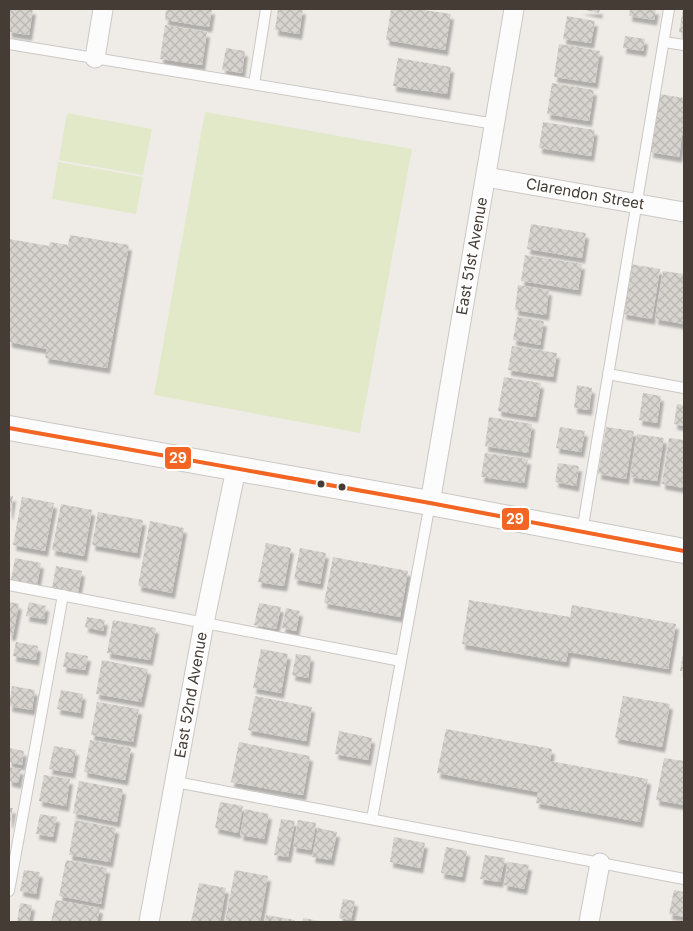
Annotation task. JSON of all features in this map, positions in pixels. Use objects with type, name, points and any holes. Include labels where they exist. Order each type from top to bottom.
[{"type":"street","points":[[95,58],[103,9]]},
{"type":"street","name":"East 51st Avenue","points":[[430,503],[514,9]]},
{"type":"street","name":"Clarendon Street","points":[[486,177],[684,212]]},
{"type":"street","points":[[9,428],[430,503],[684,551]]},
{"type":"street","name":"East 52nd Avenue","points":[[149,922],[204,622],[236,469]]},
{"type":"street","points":[[589,922],[600,863]]},
{"type":"lane","points":[[254,84],[266,9]]},
{"type":"lane","points":[[582,532],[669,9]]},
{"type":"lane","points":[[664,42],[684,45]]},
{"type":"lane","points":[[9,44],[495,124]]},
{"type":"lane","points":[[608,374],[684,388]]},
{"type":"lane","points":[[372,819],[430,503]]},
{"type":"lane","points":[[9,585],[401,661]]},
{"type":"lane","points":[[9,891],[63,595]]},
{"type":"lane","points":[[176,782],[684,879]]},
{"type":"green space","points":[[205,112],[412,149],[360,433],[154,395]]},
{"type":"green space","points":[[67,113],[152,129],[143,175],[59,160]]},
{"type":"green space","points":[[58,162],[143,177],[136,214],[52,199]]},
{"type":"building","points":[[9,9],[33,9],[29,35],[9,32]]},
{"type":"building","points":[[166,9],[212,9],[209,27],[165,20]]},
{"type":"building","points":[[278,9],[303,9],[299,34],[275,30]]},
{"type":"building","points":[[391,9],[417,9],[451,14],[445,50],[386,40]]},
{"type":"building","points":[[580,9],[600,9],[599,13]]},
{"type":"building","points":[[630,9],[656,9],[654,20],[629,16]]},
{"type":"building","points":[[684,10],[684,33],[679,32]]},
{"type":"building","points":[[567,16],[595,21],[591,43],[563,39]]},
{"type":"building","points":[[165,25],[207,32],[202,65],[160,59]]},
{"type":"building","points":[[625,36],[645,39],[643,51],[623,48]]},
{"type":"building","points":[[559,44],[600,51],[595,83],[554,77]]},
{"type":"building","points":[[226,48],[245,51],[242,73],[222,70]]},
{"type":"building","points":[[398,58],[451,67],[447,94],[393,86]]},
{"type":"building","points":[[552,83],[594,90],[589,121],[547,114]]},
{"type":"building","points":[[659,94],[684,98],[684,122],[679,157],[650,152]]},
{"type":"building","points":[[543,122],[595,130],[591,156],[539,148]]},
{"type":"building","points":[[531,224],[586,233],[582,258],[527,249]]},
{"type":"building","points":[[70,235],[129,245],[107,368],[45,358],[47,349],[9,342],[9,239],[49,246],[50,242],[68,245]]},
{"type":"building","points":[[525,255],[582,264],[578,290],[521,281]]},
{"type":"building","points":[[630,264],[660,269],[652,319],[623,314]]},
{"type":"building","points":[[663,271],[684,274],[684,324],[655,319]]},
{"type":"building","points":[[518,285],[549,290],[546,315],[515,310]]},
{"type":"building","points":[[517,317],[544,321],[540,345],[513,340]]},
{"type":"building","points":[[512,346],[557,353],[553,377],[508,370]]},
{"type":"building","points":[[504,377],[541,383],[535,417],[498,411]]},
{"type":"building","points":[[577,385],[592,388],[589,410],[574,408]]},
{"type":"building","points":[[643,393],[661,396],[657,423],[639,420]]},
{"type":"building","points":[[677,404],[684,405],[684,426],[674,424]]},
{"type":"building","points":[[489,417],[532,424],[528,453],[485,446]]},
{"type":"building","points":[[560,427],[585,431],[581,452],[556,448]]},
{"type":"building","points":[[606,427],[634,431],[626,479],[598,474]]},
{"type":"building","points":[[637,434],[664,438],[657,481],[630,477]]},
{"type":"building","points":[[669,438],[684,440],[684,488],[662,484]]},
{"type":"building","points":[[485,453],[528,459],[524,483],[481,477]]},
{"type":"building","points":[[558,463],[579,466],[576,486],[555,482]]},
{"type":"building","points":[[9,496],[13,496],[10,514],[9,513]]},
{"type":"building","points":[[22,497],[54,503],[45,551],[13,545]]},
{"type":"building","points":[[61,504],[92,510],[84,556],[52,550]]},
{"type":"building","points":[[98,512],[143,520],[137,553],[92,545]]},
{"type":"building","points":[[150,521],[184,528],[172,593],[138,586]]},
{"type":"building","points":[[266,543],[291,548],[284,586],[258,582]]},
{"type":"building","points":[[300,548],[326,553],[320,584],[294,579]]},
{"type":"building","points":[[333,557],[408,571],[400,617],[324,603]]},
{"type":"building","points":[[15,558],[41,563],[37,585],[11,581]]},
{"type":"building","points":[[56,566],[82,571],[78,593],[52,588]]},
{"type":"building","points":[[469,600],[570,617],[572,605],[676,624],[668,669],[568,652],[566,662],[462,644]]},
{"type":"building","points":[[9,602],[19,604],[13,635],[9,635]]},
{"type":"building","points":[[29,602],[46,606],[44,619],[26,616]]},
{"type":"building","points":[[259,603],[281,607],[276,629],[254,625]]},
{"type":"building","points":[[286,608],[300,611],[296,631],[282,628]]},
{"type":"building","points":[[87,617],[105,620],[103,631],[85,627]]},
{"type":"building","points":[[113,620],[156,628],[150,660],[107,653]]},
{"type":"building","points":[[16,642],[38,646],[36,660],[13,656]]},
{"type":"building","points":[[261,649],[288,654],[281,693],[253,688]]},
{"type":"building","points":[[66,652],[88,656],[85,670],[63,667]]},
{"type":"building","points":[[296,654],[311,656],[308,678],[292,675]]},
{"type":"building","points":[[683,654],[684,671],[680,671]]},
{"type":"building","points":[[102,660],[148,669],[141,702],[96,694]]},
{"type":"building","points":[[12,686],[35,690],[32,710],[9,706]]},
{"type":"building","points":[[61,690],[83,694],[80,713],[57,709]]},
{"type":"building","points":[[255,696],[312,707],[306,741],[248,730]]},
{"type":"building","points":[[623,696],[670,704],[662,747],[615,738]]},
{"type":"building","points":[[97,702],[139,709],[133,742],[91,735]]},
{"type":"building","points":[[446,729],[552,749],[550,761],[648,779],[640,822],[536,803],[538,792],[437,773]]},
{"type":"building","points":[[339,731],[372,738],[368,760],[335,754]]},
{"type":"building","points":[[90,740],[131,748],[125,780],[84,772]]},
{"type":"building","points":[[239,742],[310,756],[303,795],[231,782]]},
{"type":"building","points":[[54,746],[76,750],[72,773],[49,769]]},
{"type":"building","points":[[9,748],[24,751],[22,765],[9,762]]},
{"type":"building","points":[[664,758],[684,761],[684,805],[656,800]]},
{"type":"building","points":[[9,767],[21,769],[18,783],[9,781]]},
{"type":"building","points":[[44,775],[70,779],[66,806],[39,801]]},
{"type":"building","points":[[79,781],[123,789],[117,822],[73,813]]},
{"type":"building","points":[[220,802],[243,806],[238,833],[215,828]]},
{"type":"building","points":[[9,808],[13,808],[10,823],[9,823]]},
{"type":"building","points":[[245,809],[269,814],[264,839],[240,835]]},
{"type":"building","points":[[40,814],[57,817],[53,837],[36,834]]},
{"type":"building","points":[[281,819],[295,821],[288,857],[274,855]]},
{"type":"building","points":[[75,820],[116,828],[110,862],[69,855]]},
{"type":"building","points":[[298,820],[316,823],[311,850],[293,847]]},
{"type":"building","points":[[318,828],[337,832],[331,860],[312,857]]},
{"type":"building","points":[[394,837],[425,843],[420,868],[390,862]]},
{"type":"building","points":[[446,847],[467,851],[462,877],[441,873]]},
{"type":"building","points":[[485,855],[505,858],[500,882],[480,879]]},
{"type":"building","points":[[66,860],[107,868],[101,904],[59,896]]},
{"type":"building","points":[[508,862],[529,865],[524,889],[504,885]]},
{"type":"building","points":[[24,870],[40,872],[36,894],[20,891]]},
{"type":"building","points":[[235,870],[268,876],[260,922],[225,922]]},
{"type":"building","points":[[199,883],[226,888],[220,922],[191,922]]},
{"type":"building","points":[[674,890],[684,892],[684,917],[669,914]]},
{"type":"building","points":[[343,899],[355,901],[351,920],[339,918]]},
{"type":"building","points":[[56,900],[100,908],[97,922],[51,922]]},
{"type":"building","points":[[20,903],[32,905],[29,922],[17,922]]},
{"type":"building","points":[[266,915],[295,920],[295,922],[264,922]]},
{"type":"building","points":[[303,918],[320,921],[302,922]]},
{"type":"transit line","name":"29","points":[[9,428],[430,503],[684,551]]}]
